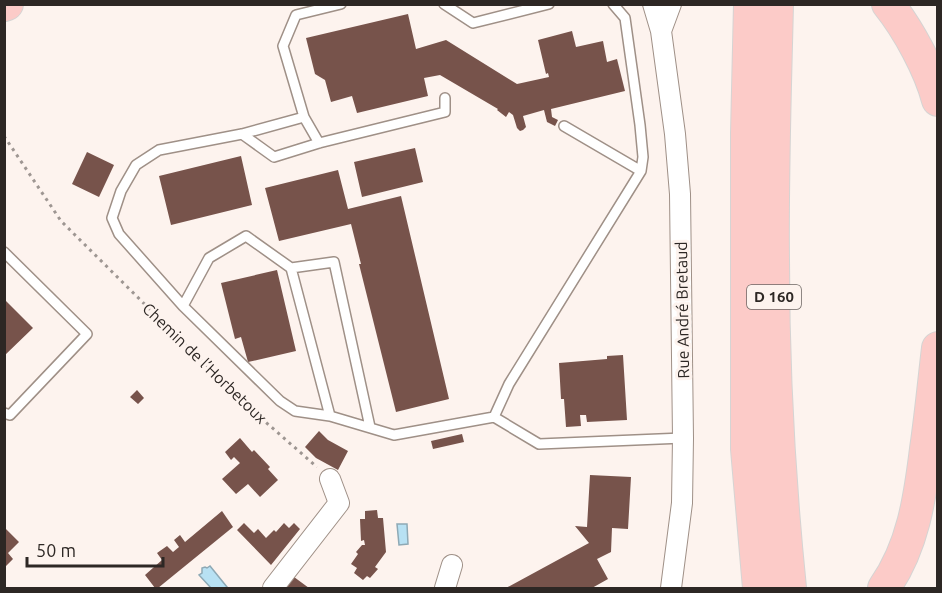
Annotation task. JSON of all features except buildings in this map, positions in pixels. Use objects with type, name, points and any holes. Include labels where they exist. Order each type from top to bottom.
[{"type":"highway","name":"D 160","points":[[750,4],[747,133],[747,449],[759,588]]},
{"type":"highway","name":"D 160","points":[[777,4],[774,330],[779,447],[790,588]]},
{"type":"highway","points":[[888,4],[912,40],[938,100]]},
{"type":"highway","points":[[916,4],[938,43]]},
{"type":"highway","points":[[884,588],[903,554],[915,518],[921,488],[938,348]]},
{"type":"street","name":"Rue André Bretaud","points":[[653,4],[662,31],[680,195],[682,503],[671,588]]},
{"type":"street","name":"Rue André Bretaud","points":[[662,31],[671,4]]},
{"type":"street","points":[[273,588],[339,503],[330,479]]},
{"type":"street","points":[[445,588],[452,565]]},
{"type":"lane","points":[[319,143],[304,117],[283,46],[296,15],[340,4]]},
{"type":"lane","points":[[444,4],[473,22],[523,7],[549,4]]},
{"type":"lane","points":[[494,417],[509,384],[641,171],[643,157],[640,125],[625,18],[613,4]]},
{"type":"lane","points":[[242,134],[274,157],[319,143],[445,112],[445,98]]},
{"type":"lane","points":[[304,117],[242,134],[159,150],[136,165],[121,191],[112,218],[118,234],[183,306],[280,401],[295,411],[330,416],[394,435],[494,417],[539,444],[683,438]]},
{"type":"lane","points":[[564,126],[641,171]]},
{"type":"lane","points":[[183,306],[209,258],[246,236],[291,268],[330,416]]},
{"type":"lane","points":[[4,252],[87,334],[10,415],[4,414]]},
{"type":"lane","points":[[291,268],[334,262],[370,428]]},
{"type":"path","name":"Chemin de l’Horbetoux","points":[[4,136],[61,221],[245,404],[330,479]]},
{"type":"water","points":[[397,524],[407,524],[408,544],[399,545]]},
{"type":"water","points":[[210,566],[226,588],[211,588],[199,575],[202,573],[202,568]]}]
